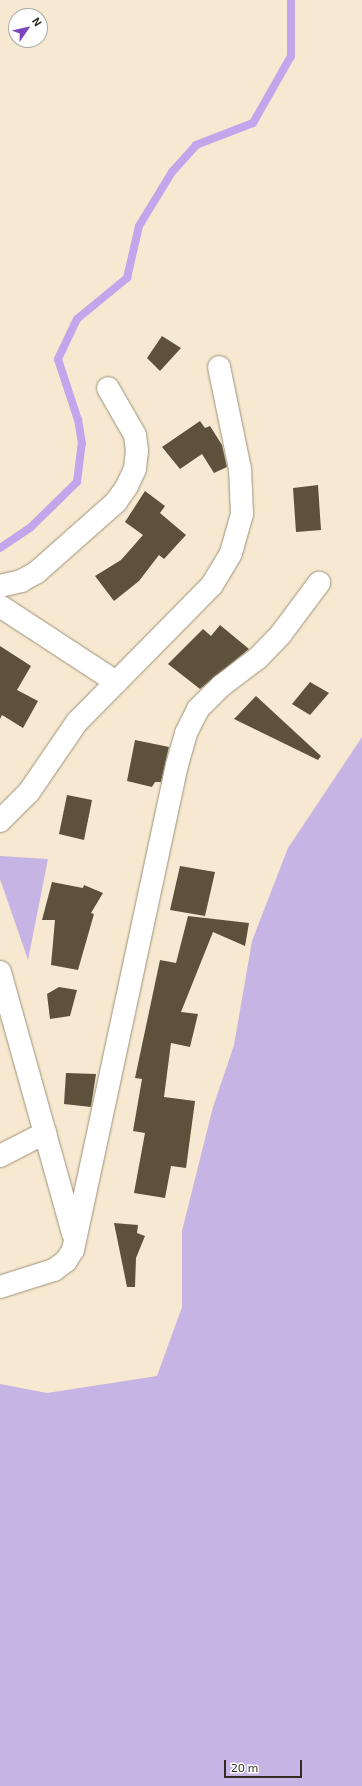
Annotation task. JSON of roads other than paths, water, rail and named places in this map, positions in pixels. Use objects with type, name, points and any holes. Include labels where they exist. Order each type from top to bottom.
[{"type":"street","points":[[0,821],[29,792],[77,722],[212,585],[231,553],[242,514],[240,469],[219,367]]},
{"type":"street","points":[[0,586],[10,585],[37,572],[116,502],[127,486],[135,469],[137,451],[135,435],[108,388]]},
{"type":"street","points":[[0,1287],[54,1270],[66,1261],[73,1250],[74,1237],[186,733],[198,709],[221,686],[258,658],[281,634],[318,583]]},
{"type":"street","points":[[0,606],[116,682]]},
{"type":"street","points":[[0,972],[74,1237]]},
{"type":"street","points":[[0,1156],[45,1133]]},
{"type":"waterway","points":[[0,548],[31,527],[77,482],[82,444],[78,420],[58,359],[77,319],[127,278],[139,226],[172,172],[196,145],[253,123],[291,56],[291,0]]}]
